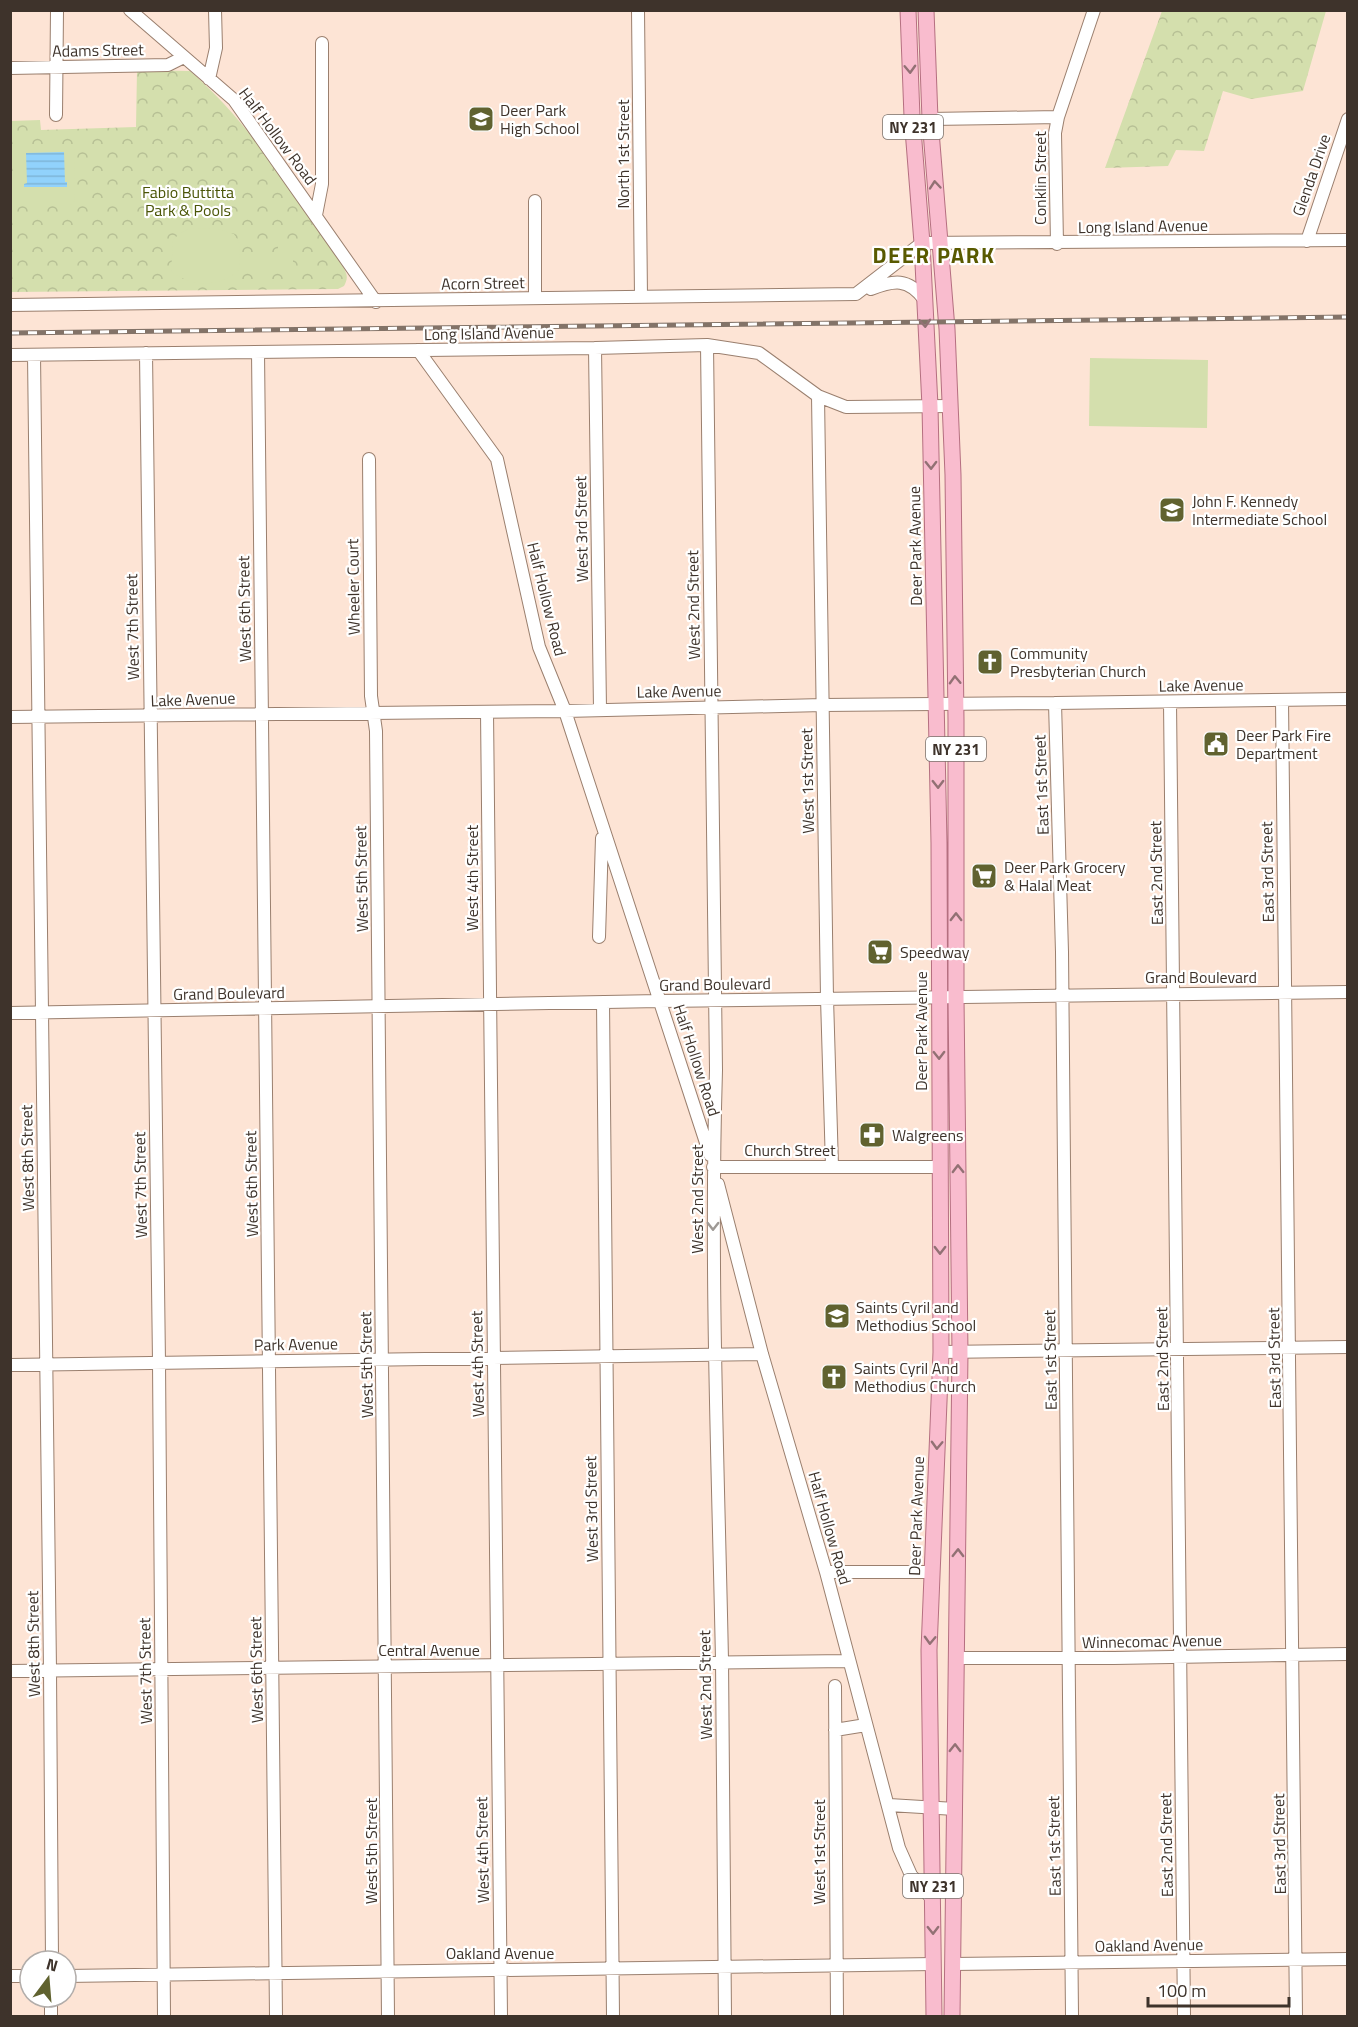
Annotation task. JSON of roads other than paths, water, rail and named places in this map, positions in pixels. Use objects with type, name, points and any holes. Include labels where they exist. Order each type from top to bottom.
[{"type":"main road","name":"Deer Park Avenue","points":[[908,10],[912,117],[922,243],[930,406],[939,843],[941,1352],[929,1650],[934,2016]]},
{"type":"main road","name":"NY 231","points":[[926,10],[930,119],[947,329],[953,475],[956,704],[956,997],[960,1353],[952,2016]]},
{"type":"street","points":[[56,115],[57,10]]},
{"type":"street","name":"Half Hollow Road","points":[[130,10],[184,57],[210,76],[234,100],[376,302]]},
{"type":"street","points":[[210,76],[216,48],[215,10]]},
{"type":"street","name":"North 1st Street","points":[[638,10],[641,297]]},
{"type":"street","name":"Conklin Street","points":[[1057,244],[1055,133],[1058,117],[1094,10]]},
{"type":"street","points":[[316,215],[322,184],[322,43]]},
{"type":"street","name":"Adams Street","points":[[10,68],[168,65],[184,57]]},
{"type":"street","points":[[930,119],[1058,117]]},
{"type":"street","name":"Glenda Drive","points":[[1307,241],[1347,119]]},
{"type":"street","points":[[535,201],[536,298]]},
{"type":"street","name":"Long Island Avenue","points":[[940,243],[1057,244],[1347,240]]},
{"type":"street","points":[[855,294],[922,243],[940,243]]},
{"type":"street","name":"Acorn Street","points":[[10,306],[855,294],[882,284],[898,282],[913,287],[924,299]]},
{"type":"street","name":"Long Island Avenue","points":[[10,355],[707,345],[759,353],[818,396],[846,407],[950,406]]},
{"type":"street","name":"West 2nd Street","points":[[707,345],[716,1070],[713,1167],[714,1354],[722,1662],[725,2016]]},
{"type":"street","name":"West 3rd Street","points":[[595,348],[600,709]]},
{"type":"street","name":"Half Hollow Road","points":[[418,350],[497,459],[539,647],[565,711],[698,1115],[762,1354],[826,1572],[899,1848],[914,1879],[933,1900]]},
{"type":"street","name":"West 6th Street","points":[[258,352],[276,2016]]},
{"type":"street","name":"West 7th Street","points":[[146,353],[159,1362],[164,2016]]},
{"type":"street","name":"West 8th Street","points":[[34,355],[52,1949]]},
{"type":"street","name":"West 1st Street","points":[[818,396],[827,998],[832,1166]]},
{"type":"street","name":"Wheeler Court","points":[[369,459],[371,696],[374,713]]},
{"type":"street","name":"Lake Avenue","points":[[10,717],[150,717],[262,713],[488,712],[823,705],[1347,699]]},
{"type":"street","name":"East 3rd Street","points":[[1282,700],[1296,2016]]},
{"type":"street","name":"East 2nd Street","points":[[1170,702],[1184,2016]]},
{"type":"street","name":"East 1st Street","points":[[1055,704],[1062,995],[1072,2016]]},
{"type":"street","name":"West 4th Street","points":[[488,712],[501,2016]]},
{"type":"street","name":"West 5th Street","points":[[374,713],[383,1359],[388,2016]]},
{"type":"street","points":[[599,937],[602,828]]},
{"type":"street","name":"Grand Boulevard","points":[[10,1013],[827,998],[1347,992]]},
{"type":"street","name":"West 3rd Street","points":[[603,1002],[613,2016]]},
{"type":"street","name":"Church Street","points":[[713,1167],[940,1167]]},
{"type":"street","points":[[941,1352],[1347,1347]]},
{"type":"street","name":"Park Avenue","points":[[10,1365],[762,1354]]},
{"type":"street","points":[[826,1572],[932,1572]]},
{"type":"street","name":"Winnecomac Avenue","points":[[957,1658],[1347,1654]]},
{"type":"street","name":"Central Avenue","points":[[10,1671],[849,1661]]},
{"type":"street","name":"West 1st Street","points":[[835,1686],[837,2016]]},
{"type":"street","points":[[835,1730],[866,1725]]},
{"type":"street","points":[[889,1805],[955,1809]]},
{"type":"street","name":"Oakland Avenue","points":[[952,1964],[1347,1959]]},
{"type":"street","name":"Oakland Avenue","points":[[78,1976],[934,1964]]},
{"type":"water","points":[[64,152],[67,187],[24,187],[27,183],[26,153]]},
{"type":"railway","points":[[10,333],[1348,317]]},
{"type":"place","name":"Deer Park High School","points":[[481,119]]},
{"type":"place","name":"John F. Kennedy Intermediate School","points":[[1172,510]]},
{"type":"place","name":"Community Presbyterian Church","points":[[990,662]]},
{"type":"place","name":"Deer Park Fire Department","points":[[1216,744]]},
{"type":"place","name":"Deer Park Grocery & Halal Meat","points":[[984,876]]},
{"type":"place","name":"Speedway","points":[[880,952]]},
{"type":"place","name":"Walgreens","points":[[872,1135]]},
{"type":"place","name":"Saints Cyril and Methodius School","points":[[837,1316]]},
{"type":"place","name":"Saints Cyril And Methodius Church","points":[[834,1377]]},
{"type":"district","name":"DEER PARK","points":[[934,255]]},
{"type":"park label","name":"Fabio Buttitta Park & Pools","points":[[188,201]]}]
